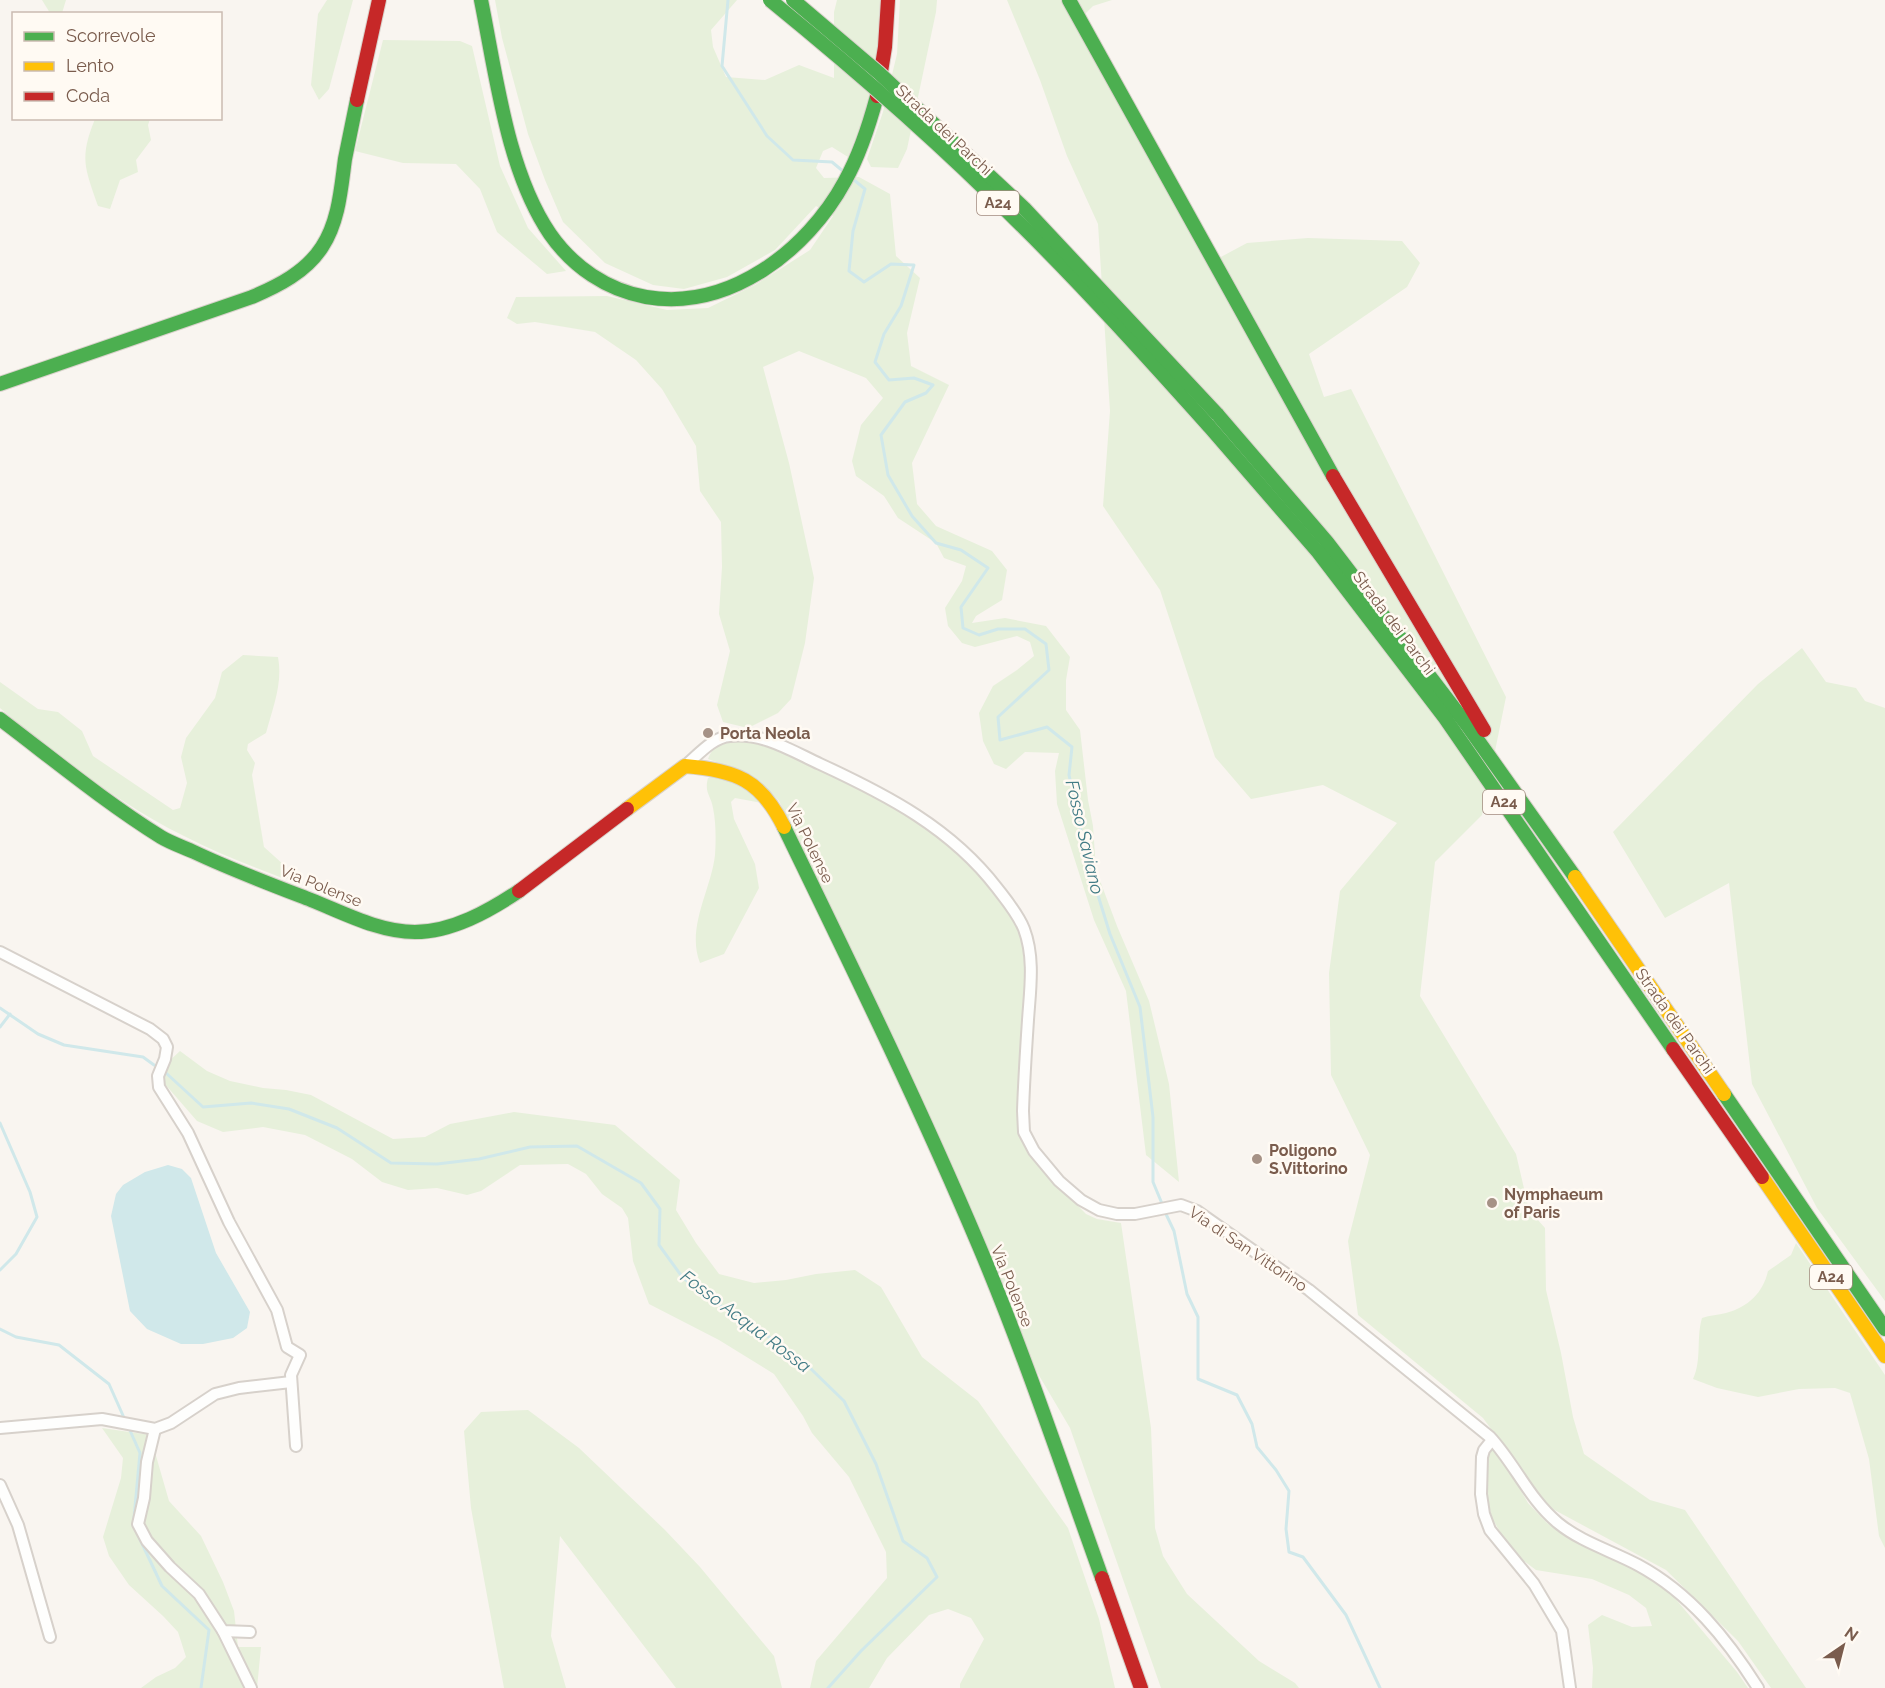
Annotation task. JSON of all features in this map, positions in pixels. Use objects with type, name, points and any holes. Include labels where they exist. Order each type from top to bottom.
[{"type":"main road","points":[[0,384],[252,297],[283,283],[305,266],[322,246],[337,210],[347,148],[379,0]]},
{"type":"main road","points":[[481,0],[512,144],[526,189],[539,216],[563,250],[579,266],[599,280],[622,291],[656,299],[681,300],[711,296],[742,282],[771,264],[804,234],[844,183],[862,145],[873,112],[881,78],[888,0]]},
{"type":"main road","name":"Strada dei Parchi","points":[[770,0],[860,75],[999,204],[1297,505],[1364,588],[1467,725],[1556,850],[1885,1329]]},
{"type":"main road","name":"Strada dei Parchi","points":[[793,0],[872,67],[1024,208],[1213,420],[1326,561],[1445,718],[1885,1356]]},
{"type":"main road","points":[[1069,0],[1357,519],[1556,850]]},
{"type":"main road","name":"Via Polense","points":[[0,719],[131,817],[178,846],[360,920],[386,928],[414,932],[455,924],[481,913],[511,895],[550,869],[685,766],[716,769],[742,779],[766,795],[859,981],[971,1227],[1021,1352],[1141,1688]]},
{"type":"street","name":"Via di San Vittorino","points":[[685,766],[715,741],[724,737],[745,736],[770,741],[887,796],[921,816],[965,852],[987,875],[1016,914],[1028,944],[1030,980],[1023,1111],[1024,1132],[1029,1143],[1059,1181],[1087,1204],[1099,1210],[1117,1214],[1146,1212],[1181,1205],[1191,1208],[1209,1218],[1309,1290],[1492,1440],[1506,1456],[1537,1503],[1560,1524],[1578,1536],[1646,1569],[1689,1601],[1731,1648],[1758,1688]]},
{"type":"street","points":[[0,952],[150,1029],[163,1039],[166,1053],[158,1076],[158,1084],[188,1133],[229,1222],[277,1310],[287,1347],[300,1355],[291,1376],[296,1446]]},
{"type":"street","points":[[0,1428],[102,1419],[155,1429],[171,1423],[215,1394],[239,1388],[291,1382]]},
{"type":"street","points":[[155,1429],[147,1462],[144,1498],[138,1524],[147,1541],[199,1594],[223,1631],[251,1688]]},
{"type":"street","points":[[1492,1440],[1484,1450],[1482,1457],[1481,1494],[1484,1514],[1490,1530],[1534,1584],[1562,1631],[1570,1688]]},
{"type":"street","points":[[0,1485],[18,1525],[50,1637]]},
{"type":"street","points":[[223,1631],[250,1632]]},
{"type":"green space","points":[[42,0],[66,0],[62,12],[49,12]]},
{"type":"green space","points":[[327,0],[353,0],[329,89],[319,100],[311,85],[318,14]]},
{"type":"green space","points":[[495,0],[737,0],[711,30],[713,47],[726,77],[765,80],[799,65],[834,78],[834,12],[837,0],[880,0],[878,51],[865,114],[848,157],[832,147],[823,151],[816,168],[824,178],[859,177],[890,194],[896,256],[920,278],[907,333],[911,366],[949,385],[912,463],[917,504],[936,526],[992,551],[1007,570],[1002,600],[976,616],[972,623],[1005,618],[1046,626],[1070,657],[1066,680],[1066,710],[1080,730],[1093,826],[1096,870],[1149,1001],[1169,1084],[1179,1182],[1146,1155],[1126,991],[1094,920],[1057,804],[1055,771],[1059,753],[1025,752],[1006,769],[994,764],[983,741],[979,713],[993,686],[1034,656],[1030,642],[1017,636],[975,647],[962,643],[948,626],[945,608],[962,581],[966,566],[944,558],[936,543],[898,518],[884,496],[856,476],[852,461],[861,425],[883,398],[866,378],[799,351],[763,367],[789,463],[814,578],[805,643],[791,699],[778,713],[748,728],[723,722],[717,705],[730,651],[719,614],[722,567],[721,522],[700,491],[696,446],[662,389],[636,360],[595,332],[535,322],[517,324],[507,318],[516,297],[607,296],[667,310],[708,308],[755,285],[810,250],[833,216],[816,206],[775,250],[727,277],[684,289],[653,285],[605,263],[563,222],[545,180],[528,134],[502,38]]},
{"type":"green space","points":[[900,0],[937,0],[936,12],[907,149],[898,168],[871,167],[867,159],[883,112],[897,54]]},
{"type":"green space","points":[[1007,0],[1062,0],[1219,258],[1247,243],[1308,238],[1402,241],[1420,263],[1407,287],[1309,354],[1324,397],[1351,389],[1506,697],[1482,815],[1435,862],[1420,996],[1516,1154],[1529,1210],[1545,1228],[1546,1290],[1573,1417],[1584,1454],[1650,1500],[1685,1510],[1806,1688],[1771,1688],[1738,1641],[1666,1570],[1549,1507],[1483,1418],[1358,1315],[1348,1241],[1370,1155],[1331,1075],[1329,973],[1340,891],[1397,823],[1323,785],[1251,799],[1215,757],[1160,590],[1103,506],[1110,411],[1098,224],[1067,156],[1040,80]]},
{"type":"green space","points":[[1077,0],[1112,0],[1093,6],[1085,14]]},
{"type":"green space","points":[[383,40],[460,41],[472,46],[500,166],[528,228],[566,271],[547,274],[497,232],[480,189],[456,164],[403,163],[355,151]]},
{"type":"green space","points":[[95,120],[150,120],[148,125],[151,140],[136,160],[138,172],[120,180],[110,209],[98,206],[87,172],[85,154]]},
{"type":"green space","points":[[1802,648],[1826,682],[1856,688],[1865,701],[1885,708],[1885,1301],[1817,1208],[1752,1084],[1729,883],[1665,918],[1613,832],[1758,684]]},
{"type":"green space","points":[[243,655],[278,657],[278,686],[266,733],[248,744],[247,750],[255,763],[252,775],[264,847],[284,865],[291,877],[285,879],[209,848],[135,809],[66,760],[0,708],[0,682],[38,709],[58,712],[82,731],[93,756],[173,810],[180,808],[187,783],[181,757],[186,738],[215,698],[222,672]]},
{"type":"green space","points":[[728,740],[776,749],[872,794],[917,820],[958,852],[977,871],[1010,914],[1018,928],[1026,953],[1019,1110],[1044,1171],[1086,1214],[1097,1219],[1121,1223],[1151,1428],[1155,1528],[1163,1556],[1187,1594],[1259,1661],[1295,1683],[1299,1688],[1161,1688],[1070,1428],[1024,1350],[863,979],[779,801],[763,786],[746,775],[708,759],[716,747]]},
{"type":"green space","points":[[719,773],[765,798],[762,803],[735,798],[731,802],[734,819],[755,864],[759,888],[724,954],[700,963],[696,950],[696,936],[713,868],[716,832],[707,783],[708,778]]},
{"type":"green space","points":[[180,1051],[207,1071],[230,1081],[311,1095],[393,1139],[425,1137],[450,1124],[514,1112],[615,1125],[680,1180],[676,1210],[696,1243],[719,1274],[754,1283],[855,1270],[881,1287],[922,1357],[978,1401],[1068,1528],[1099,1619],[1115,1688],[960,1688],[984,1639],[971,1618],[948,1609],[929,1615],[887,1658],[869,1688],[810,1688],[816,1661],[887,1578],[886,1552],[849,1477],[812,1433],[774,1374],[719,1340],[649,1304],[633,1261],[628,1218],[622,1208],[602,1194],[586,1174],[568,1164],[520,1165],[481,1191],[467,1195],[437,1188],[408,1190],[382,1182],[352,1159],[305,1135],[263,1127],[223,1132],[197,1121],[164,1083],[161,1075],[166,1064]]},
{"type":"green space","points":[[1796,1243],[1885,1375],[1885,1548],[1879,1536],[1869,1459],[1850,1393],[1835,1388],[1799,1389],[1758,1397],[1717,1388],[1693,1379],[1696,1372],[1702,1318],[1726,1313],[1748,1303],[1762,1286],[1768,1271],[1791,1255]]},
{"type":"green space","points":[[528,1410],[579,1448],[665,1530],[700,1567],[774,1656],[782,1688],[676,1688],[560,1536],[551,1636],[566,1688],[504,1688],[471,1508],[464,1431],[481,1412]]},
{"type":"green space","points":[[102,1428],[150,1435],[169,1501],[201,1536],[223,1582],[234,1611],[238,1647],[261,1647],[257,1688],[141,1688],[156,1677],[175,1668],[186,1657],[178,1632],[129,1585],[109,1556],[103,1537],[121,1478],[123,1458]]},
{"type":"green space","points":[[1491,1447],[1503,1460],[1528,1503],[1547,1523],[1569,1537],[1658,1578],[1748,1688],[1592,1688],[1593,1668],[1588,1625],[1602,1615],[1632,1627],[1652,1626],[1646,1608],[1629,1595],[1592,1579],[1536,1570],[1511,1551],[1492,1518],[1486,1492],[1486,1451]]},
{"type":"water","points":[[168,1165],[182,1169],[191,1178],[216,1253],[250,1312],[247,1328],[233,1338],[203,1344],[181,1344],[147,1329],[130,1311],[111,1216],[116,1194],[123,1185],[145,1172]]},
{"type":"waterway","name":"Fosso Saviano","points":[[728,0],[722,66],[767,136],[793,160],[832,162],[844,172]]},
{"type":"waterway","name":"Fosso Saviano","points":[[854,180],[865,189],[853,231],[849,271],[864,282],[891,264],[914,265],[901,306],[884,334],[875,362],[889,380],[914,378],[933,385],[926,393],[905,402],[881,435],[888,475],[912,516],[936,543],[961,550],[988,568],[961,607],[963,628],[979,635],[998,629],[1025,629],[1046,644],[1049,670],[998,717],[1000,740],[1047,727],[1072,747],[1069,775],[1088,863],[1110,934],[1140,1007],[1153,1117],[1153,1182],[1163,1206]]},
{"type":"waterway","name":"Fosso Acqua Rossa","points":[[0,1008],[38,1034],[64,1045],[143,1057],[154,1065]]},
{"type":"waterway","points":[[0,1027],[10,1014]]},
{"type":"waterway","name":"Fosso Acqua Rossa","points":[[166,1073],[203,1107],[251,1103],[289,1109],[337,1128],[391,1163],[437,1164],[479,1159],[530,1147],[577,1146],[641,1183],[660,1209],[659,1245],[683,1278],[810,1368],[844,1401],[876,1464],[903,1541],[927,1558],[937,1577],[861,1651],[828,1688]]},
{"type":"waterway","points":[[0,1123],[30,1192],[37,1217],[16,1254],[0,1270]]},
{"type":"waterway","name":"Fosso Saviano","points":[[1165,1212],[1174,1231],[1187,1294],[1198,1317],[1198,1379],[1237,1395],[1252,1424],[1257,1447],[1276,1470],[1289,1491],[1286,1529],[1289,1552],[1303,1557],[1346,1615],[1380,1688]]},
{"type":"waterway","points":[[0,1329],[16,1337],[59,1345],[109,1384],[125,1420]]},
{"type":"waterway","points":[[128,1426],[140,1453],[134,1518]]},
{"type":"waterway","points":[[137,1533],[162,1586],[209,1630],[201,1688]]},
{"type":"traffic: fast","points":[[481,0],[498,90],[513,152],[535,209],[559,246],[580,267],[605,283],[632,294],[677,299],[707,295],[735,285],[762,270],[787,252],[810,231],[829,207],[845,181],[864,140],[877,96]]},
{"type":"traffic: fast","points":[[770,0],[897,108],[988,193],[1091,297],[1208,425]]},
{"type":"traffic: fast","points":[[793,0],[879,73],[1024,208],[1217,414]]},
{"type":"traffic: fast","points":[[1069,0],[1333,476]]},
{"type":"traffic: fast","points":[[0,384],[252,297],[300,271],[322,247],[332,226],[357,100]]},
{"type":"traffic: fast","points":[[1217,414],[1327,542],[1467,725],[1575,877]]},
{"type":"traffic: fast","points":[[1208,425],[1318,552],[1445,718],[1673,1049]]},
{"type":"traffic: fast","points":[[0,719],[99,795],[165,839],[237,871],[375,925],[415,932],[443,928],[483,913],[519,891]]},
{"type":"traffic: fast","points":[[784,827],[909,1087],[979,1246],[1028,1370],[1102,1578]]},
{"type":"traffic: fast","points":[[1724,1094],[1885,1329]]},
{"type":"traffic: slow","points":[[627,809],[685,766],[703,768],[733,775],[756,788],[766,798],[784,827]]},
{"type":"traffic: slow","points":[[1575,877],[1724,1094]]},
{"type":"traffic: slow","points":[[1762,1177],[1885,1356]]},
{"type":"traffic: jam","points":[[357,100],[379,0]]},
{"type":"traffic: jam","points":[[877,96],[885,47],[888,0]]},
{"type":"traffic: jam","points":[[1333,476],[1484,730]]},
{"type":"traffic: jam","points":[[519,891],[627,809]]},
{"type":"traffic: jam","points":[[1673,1049],[1762,1177]]},
{"type":"traffic: jam","points":[[1102,1578],[1141,1688]]},
{"type":"place","name":"Porta Neola","points":[[708,733]]},
{"type":"place","name":"Poligono S.Vittorino","points":[[1257,1159]]},
{"type":"place","name":"Nymphaeum of Paris","points":[[1492,1203]]}]
